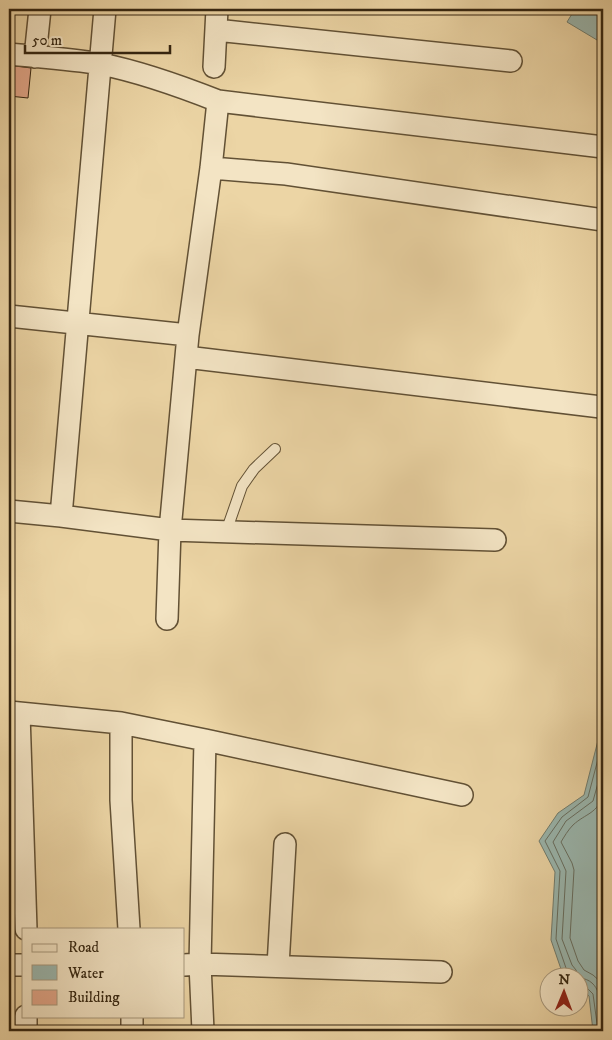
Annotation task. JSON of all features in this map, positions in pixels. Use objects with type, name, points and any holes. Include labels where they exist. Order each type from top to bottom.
[{"type":"street","points":[[35,57],[40,9]]},
{"type":"street","points":[[61,516],[105,9]]},
{"type":"street","points":[[214,67],[217,9]]},
{"type":"street","points":[[216,30],[511,61]]},
{"type":"street","points":[[9,54],[100,64],[182,86],[218,101],[603,147]]},
{"type":"street","points":[[166,619],[170,530],[188,335],[218,101]]},
{"type":"street","points":[[210,168],[295,176],[603,220]]},
{"type":"street","points":[[9,316],[188,335]]},
{"type":"street","points":[[186,357],[601,406]]},
{"type":"street","points":[[9,511],[170,530],[495,540]]},
{"type":"street","points":[[26,928],[14,713],[121,723],[462,795]]},
{"type":"street","points":[[121,723],[121,800],[129,928]]},
{"type":"street","points":[[203,1031],[192,964],[205,740]]},
{"type":"street","points":[[278,966],[285,844]]},
{"type":"street","points":[[192,964],[441,972]]},
{"type":"street","points":[[9,965],[22,965]]},
{"type":"street","points":[[26,1018],[26,1031]]},
{"type":"street","points":[[132,1018],[132,1031]]},
{"type":"lane","points":[[226,532],[242,486],[254,469],[275,449]]},
{"type":"water","points":[[575,9],[603,9],[603,41],[597,40],[567,22]]},
{"type":"water","points":[[603,721],[603,1031],[593,1031],[590,1005],[590,968],[561,968],[551,940],[555,872],[539,841],[558,813],[584,795]]},
{"type":"building","points":[[9,65],[31,68],[28,98],[9,96]]}]
